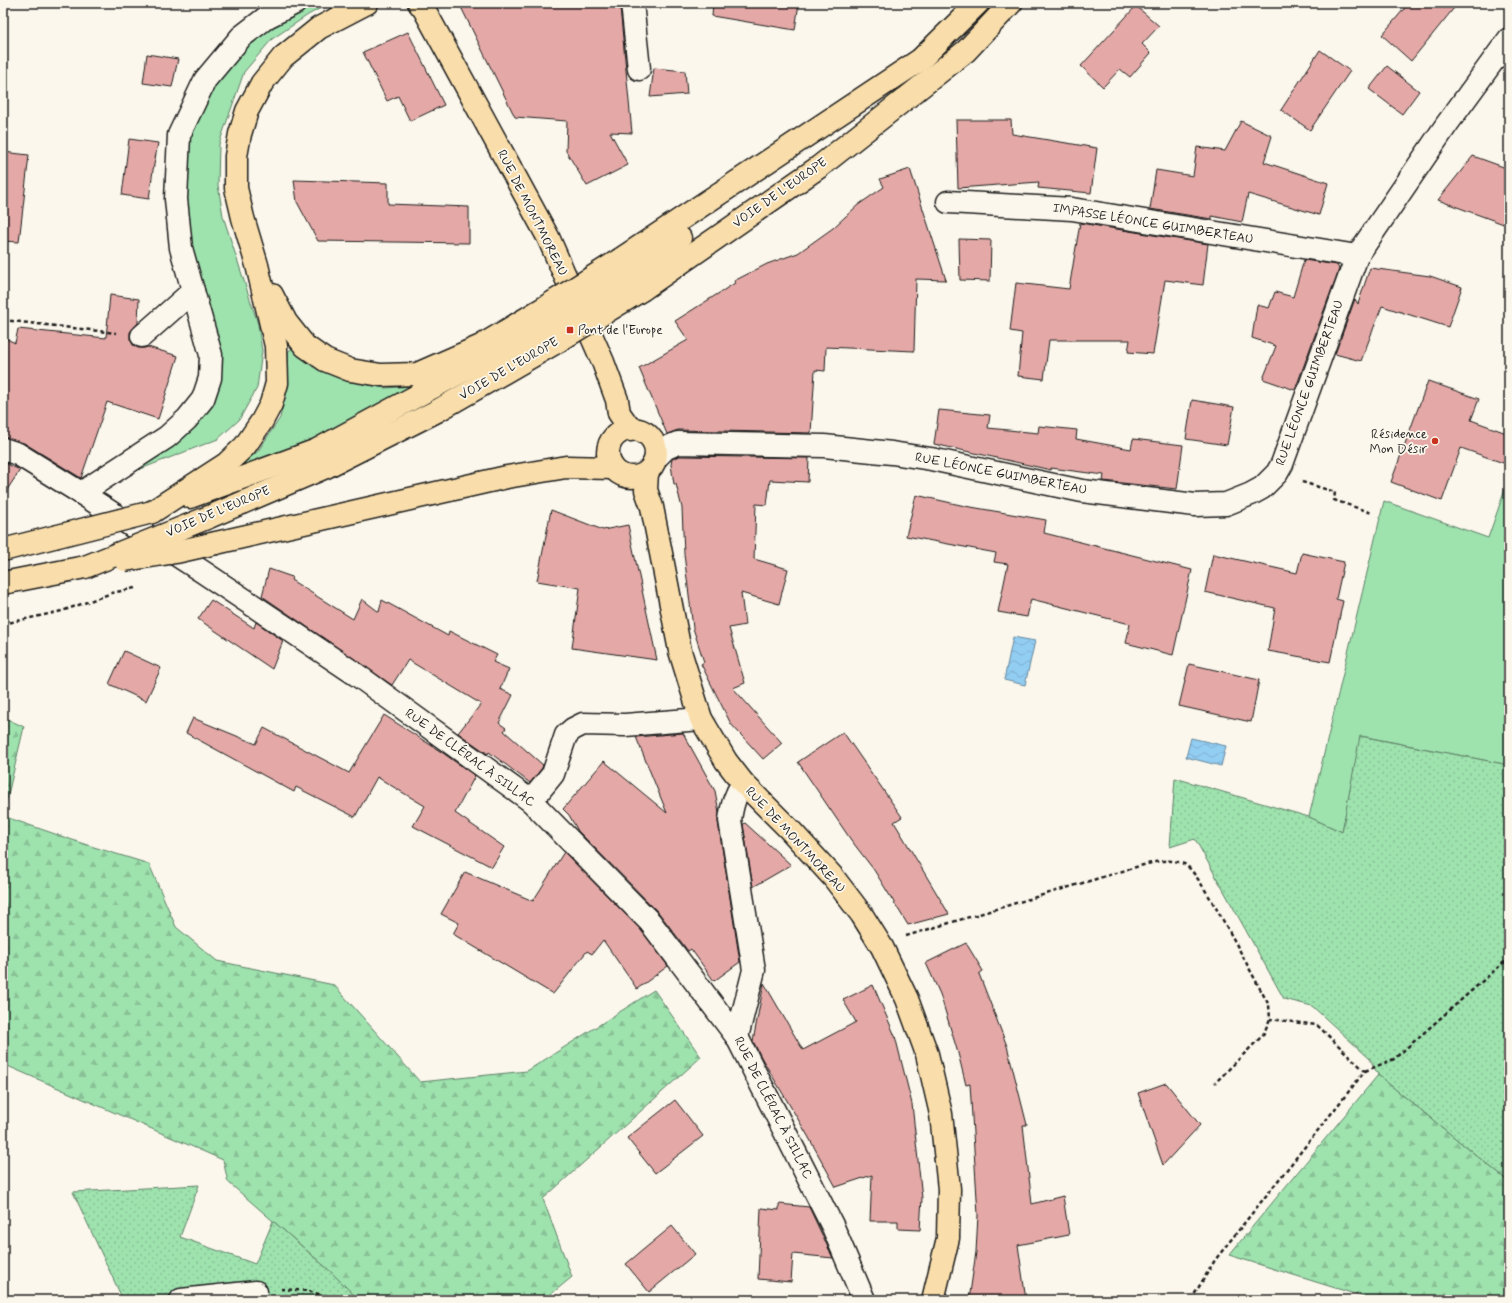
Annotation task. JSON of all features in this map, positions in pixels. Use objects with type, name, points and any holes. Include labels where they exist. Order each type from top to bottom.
[{"type":"main road","points":[[152,512],[226,464],[245,446],[262,422],[271,404],[276,383],[276,346],[257,265],[236,188],[236,156],[240,134],[247,111],[262,83],[283,56],[319,28],[367,3]]},
{"type":"main road","name":"RUE DE MONTMOREAU","points":[[419,3],[424,9],[548,237],[603,362],[617,400],[619,413],[631,430]]},
{"type":"main road","name":"VOIE DE L'EUROPE","points":[[3,583],[85,567],[209,517],[326,467],[437,411],[626,265],[774,175],[920,60],[978,3]]},
{"type":"main road","name":"VOIE DE L'EUROPE","points":[[547,327],[642,289],[819,167],[966,51],[1011,3]]},
{"type":"main road","points":[[257,265],[286,322],[305,346],[325,360],[350,370],[381,375],[418,374],[481,346],[547,327]]},
{"type":"main road","points":[[3,550],[152,512],[317,450],[547,327]]},
{"type":"main road","points":[[631,430],[638,430],[645,433],[654,443],[656,451],[651,465],[641,475],[633,477],[619,473],[613,468],[610,461],[609,454],[613,440],[618,435],[631,430]]},
{"type":"main road","name":"RUE DE MONTMOREAU","points":[[651,465],[646,490],[652,507],[680,651],[701,718],[726,760],[743,783],[834,877],[862,915],[882,947],[907,999],[928,1054],[941,1114],[949,1189],[948,1238],[933,1300]]},
{"type":"main road","points":[[85,567],[176,552],[566,466],[613,468]]},
{"type":"street","points":[[81,493],[167,436],[187,419],[203,399],[210,378],[211,354],[181,248],[177,206],[179,135],[205,80],[241,37],[267,17],[295,3]]},
{"type":"street","points":[[632,3],[639,69]]},
{"type":"street","name":"RUE LÉONCE GUIMBERTEAU","points":[[651,465],[666,448],[678,442],[848,448],[931,459],[1082,491],[1195,505],[1226,504],[1262,488],[1277,473],[1282,464],[1357,256],[1447,124],[1509,39]]},
{"type":"street","name":"IMPASSE LÉONCE GUIMBERTEAU","points":[[948,202],[1072,209],[1357,256]]},
{"type":"street","points":[[142,336],[193,291]]},
{"type":"street","name":"RUE DE CLÉRAC À SILLAC","points":[[3,449],[18,454],[203,572],[357,676],[531,801],[650,922],[737,1037],[833,1227],[864,1300]]},
{"type":"street","points":[[531,801],[553,774],[566,735],[573,729],[583,724],[624,725],[701,718]]},
{"type":"street","points":[[737,1037],[754,970],[730,820],[735,795],[743,783]]},
{"type":"street","points":[[181,1300],[256,1292]]},
{"type":"path","points":[[3,320],[142,336]]},
{"type":"path","points":[[1277,473],[1335,492],[1334,500],[1372,513]]},
{"type":"path","points":[[3,624],[62,612],[112,593],[142,586]]},
{"type":"path","points":[[882,947],[906,936],[1136,867],[1163,860],[1185,864],[1204,887],[1269,1005],[1270,1019],[1262,1035],[1215,1083]]},
{"type":"path","points":[[1192,1300],[1215,1260],[1365,1071],[1394,1059],[1503,962],[1509,961]]},
{"type":"path","points":[[1270,1019],[1318,1025],[1365,1071]]},
{"type":"path","points":[[256,1292],[282,1289],[308,1291],[339,1300]]},
{"type":"green space","points":[[315,3],[330,3],[308,15],[272,39],[244,72],[219,144],[218,185],[223,216],[258,324],[262,351],[257,388],[239,420],[218,439],[120,477],[207,407],[189,251],[184,180],[189,143],[199,110],[215,80],[244,46],[270,23]]},
{"type":"green space","points":[[292,348],[314,366],[348,381],[385,388],[428,385],[316,438],[233,474],[232,471],[258,451],[280,418],[288,379],[288,352]]},
{"type":"green space","points":[[1509,478],[1509,765],[1361,736],[1342,832],[1309,817],[1384,501],[1488,538]]},
{"type":"green space","points":[[3,717],[24,727],[3,816]]},
{"type":"green space","points":[[1360,736],[1509,765],[1509,1182],[1378,1075],[1370,1059],[1312,1006],[1284,999],[1195,839],[1170,847],[1175,778],[1309,817],[1342,832]]},
{"type":"green space","points":[[3,816],[84,844],[149,864],[176,927],[217,961],[334,985],[420,1082],[527,1071],[654,990],[701,1057],[543,1199],[572,1277],[544,1300],[359,1300],[330,1271],[228,1182],[223,1160],[3,1064]]},
{"type":"green space","points":[[1378,1075],[1509,1182],[1509,1300],[1374,1300],[1229,1255]]},
{"type":"green space","points":[[199,1185],[180,1237],[255,1264],[273,1221],[330,1271],[359,1300],[123,1300],[73,1192]]},
{"type":"water","points":[[1013,637],[1035,641],[1025,685],[1004,680]]},
{"type":"water","points":[[1191,738],[1226,746],[1221,766],[1186,757]]},
{"type":"building","points":[[459,3],[590,3],[620,7],[632,133],[610,132],[628,165],[587,186],[566,151],[567,121],[515,117]]},
{"type":"building","points":[[713,3],[799,3],[795,30],[712,16]]},
{"type":"building","points":[[1409,3],[1458,3],[1411,61],[1382,35]]},
{"type":"building","points":[[1136,6],[1159,26],[1142,44],[1151,53],[1130,77],[1120,69],[1103,87],[1081,66]]},
{"type":"building","points":[[408,32],[444,105],[410,121],[398,96],[387,101],[363,52]]},
{"type":"building","points":[[1320,50],[1350,71],[1310,130],[1281,110]]},
{"type":"building","points":[[147,54],[178,59],[172,87],[143,83]]},
{"type":"building","points":[[1387,66],[1419,91],[1402,114],[1369,89]]},
{"type":"building","points":[[654,68],[685,71],[687,94],[650,97]]},
{"type":"building","points":[[956,120],[1011,120],[1012,134],[1097,148],[1091,193],[1038,188],[1039,182],[958,188]]},
{"type":"building","points":[[1241,121],[1272,136],[1264,162],[1328,183],[1319,215],[1248,194],[1242,222],[1212,216],[1212,219],[1150,209],[1156,170],[1193,176],[1197,147],[1225,151]]},
{"type":"building","points":[[129,139],[158,143],[149,199],[122,195]]},
{"type":"building","points":[[3,152],[29,155],[19,242],[3,241]]},
{"type":"building","points":[[1473,156],[1509,169],[1509,226],[1438,200]]},
{"type":"building","points":[[910,169],[946,280],[916,279],[914,351],[826,347],[825,371],[815,370],[811,433],[678,430],[667,434],[639,368],[688,340],[675,321],[735,283],[734,281],[767,264],[798,253],[833,228],[858,205],[884,187],[880,179]]},
{"type":"building","points":[[294,180],[388,183],[388,204],[469,207],[469,243],[318,241],[297,202]]},
{"type":"building","points":[[1080,223],[1208,244],[1203,285],[1165,280],[1153,354],[1128,352],[1130,340],[1049,340],[1044,379],[1018,376],[1022,333],[1010,331],[1016,283],[1069,289]]},
{"type":"building","points":[[959,239],[991,240],[990,281],[960,280]]},
{"type":"building","points":[[1304,260],[1337,265],[1339,269],[1295,390],[1263,379],[1276,346],[1252,338],[1257,305],[1269,308],[1275,292],[1293,297]]},
{"type":"building","points":[[1370,268],[1430,276],[1462,287],[1448,327],[1382,306],[1361,361],[1335,354],[1355,299],[1358,304]]},
{"type":"building","points":[[110,295],[139,299],[138,323],[130,332],[130,339],[133,345],[138,348],[148,347],[178,356],[158,419],[107,402],[81,478],[24,443],[3,437],[3,337],[15,343],[18,329],[106,338]]},
{"type":"building","name":"Résidence Mon Désir","points":[[1428,381],[1479,399],[1471,420],[1509,434],[1509,465],[1461,448],[1442,501],[1391,482]]},
{"type":"building","points":[[1192,400],[1234,407],[1227,445],[1186,439]]},
{"type":"building","points":[[939,410],[990,415],[988,428],[1038,433],[1039,426],[1077,430],[1076,439],[1131,449],[1133,439],[1183,445],[1177,489],[1103,481],[1104,475],[1051,468],[1051,470],[934,444]]},
{"type":"building","points":[[680,456],[809,458],[808,482],[770,480],[767,505],[756,504],[754,559],[788,569],[779,604],[741,593],[745,625],[729,628],[745,683],[733,688],[782,743],[763,759],[731,724],[701,664],[704,662],[693,628],[684,554],[682,508],[676,484],[674,484],[671,465],[672,459]]},
{"type":"building","points":[[3,462],[20,470],[3,496]]},
{"type":"building","points":[[916,495],[965,506],[1046,520],[1044,533],[1192,570],[1173,655],[1126,643],[1130,624],[1031,599],[1027,617],[998,612],[1008,564],[994,562],[996,553],[906,536]]},
{"type":"building","points":[[551,510],[603,530],[628,525],[657,660],[572,648],[580,588],[537,581]]},
{"type":"building","points":[[1302,553],[1344,562],[1336,599],[1343,601],[1330,662],[1268,651],[1275,608],[1205,592],[1213,554],[1297,573]]},
{"type":"building","points":[[269,569],[292,577],[291,580],[353,619],[362,599],[379,612],[382,600],[448,636],[449,631],[497,655],[493,662],[509,669],[500,689],[513,695],[499,723],[506,728],[504,731],[543,765],[542,768],[530,783],[489,752],[488,754],[458,733],[481,704],[408,660],[392,685],[262,596]]},
{"type":"building","points":[[211,600],[254,628],[256,622],[283,641],[272,669],[198,619]]},
{"type":"building","points":[[124,651],[161,668],[146,701],[109,684]]},
{"type":"building","points":[[1189,664],[1259,680],[1251,722],[1179,706]]},
{"type":"building","points":[[384,715],[443,753],[475,776],[455,813],[504,847],[492,867],[413,826],[425,806],[377,777],[355,817],[296,787],[294,792],[186,733],[193,718],[256,744],[264,728],[349,773]]},
{"type":"building","points":[[843,732],[902,817],[894,822],[949,914],[908,925],[874,870],[851,840],[798,762]]},
{"type":"building","points":[[683,733],[715,791],[719,812],[718,822],[740,962],[714,981],[691,949],[688,951],[659,913],[578,831],[569,815],[563,809],[604,761],[667,813],[636,737]]},
{"type":"building","points":[[745,823],[791,865],[753,887],[743,824]]},
{"type":"building","points":[[564,852],[641,930],[668,966],[637,989],[603,940],[592,954],[587,951],[553,994],[453,934],[459,923],[441,914],[465,872],[533,901]]},
{"type":"building","points":[[966,943],[983,971],[979,974],[1007,1046],[1027,1125],[1023,1125],[1032,1204],[1063,1196],[1069,1235],[1018,1245],[1026,1300],[969,1300],[976,1252],[978,1215],[970,1084],[966,1085],[940,994],[926,963]]},
{"type":"building","points":[[764,983],[803,1050],[856,1022],[843,1000],[873,985],[895,1036],[912,1104],[922,1198],[920,1230],[898,1229],[898,1221],[870,1221],[872,1175],[836,1187],[753,1041]]},
{"type":"building","points":[[1166,1083],[1200,1125],[1163,1165],[1138,1093]]},
{"type":"building","points":[[675,1100],[703,1136],[655,1173],[627,1138]]},
{"type":"building","points":[[779,1204],[809,1207],[833,1258],[793,1254],[791,1282],[758,1279],[761,1208],[779,1210]]},
{"type":"building","points":[[672,1226],[695,1254],[649,1292],[626,1264]]},
{"type":"place","name":"Pont de l'Europe","points":[[570,330]]},
{"type":"place","name":"Résidence Mon Désir","points":[[1435,441]]}]
